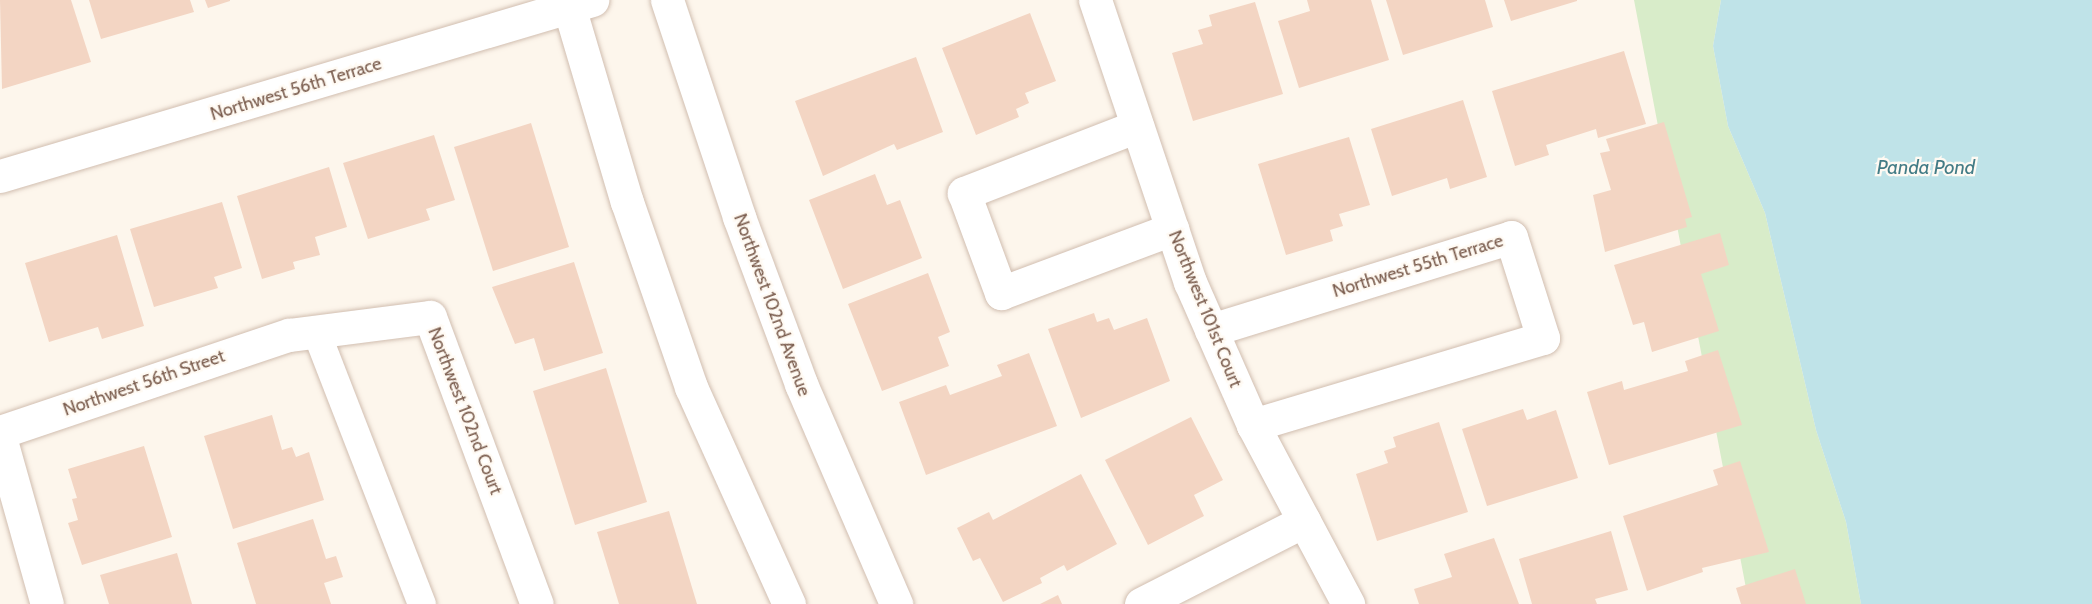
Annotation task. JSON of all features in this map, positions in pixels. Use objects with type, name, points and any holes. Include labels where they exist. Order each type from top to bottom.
[{"type":"street","name":"Northwest 102nd Avenue","points":[[667,0],[793,363],[896,604]]},
{"type":"street","name":"Northwest 101st Court","points":[[1095,0],[1172,229],[1211,330],[1253,425],[1348,604]]},
{"type":"street","points":[[576,2],[627,202],[691,387],[789,604]]},
{"type":"street","name":"Northwest 56th Terrace","points":[[0,176],[576,2]]},
{"type":"street","points":[[1137,126],[964,193],[1001,293],[1172,229]]},
{"type":"street","name":"Northwest 55th Terrace","points":[[1211,330],[1511,237],[1543,338],[1253,425]]},
{"type":"street","name":"Northwest 102nd Court","points":[[302,333],[430,317],[537,604]]},
{"type":"street","name":"Northwest 56th Street","points":[[0,432],[302,333]]},
{"type":"street","points":[[0,437],[47,604]]},
{"type":"street","points":[[1141,604],[1304,521]]},
{"type":"lane","points":[[302,333],[422,604]]},
{"type":"green space","points":[[1634,0],[1721,0],[1713,46],[1728,126],[1765,213],[1816,430],[1846,522],[1861,604],[1749,604]]},
{"type":"water","name":"Panda Pond","points":[[1721,0],[2092,0],[2092,604],[1861,604],[1846,522],[1816,430],[1765,213],[1728,126],[1713,46]]},
{"type":"building","points":[[0,0],[71,0],[91,62],[2,89]]},
{"type":"building","points":[[89,0],[190,0],[194,12],[101,39]]},
{"type":"building","points":[[205,0],[230,0],[230,1],[208,8]]},
{"type":"building","points":[[1307,0],[1371,0],[1389,60],[1299,88],[1278,21],[1310,11]]},
{"type":"building","points":[[1386,0],[1485,0],[1493,27],[1403,55]]},
{"type":"building","points":[[1504,0],[1577,0],[1577,1],[1511,21]]},
{"type":"building","points":[[1255,2],[1283,94],[1193,121],[1172,53],[1203,44],[1198,30],[1212,26],[1209,15]]},
{"type":"building","points":[[1030,13],[1056,81],[1025,93],[1029,103],[1016,109],[1019,117],[976,135],[942,48]]},
{"type":"building","points":[[1624,51],[1646,124],[1598,138],[1596,129],[1546,145],[1549,155],[1515,166],[1492,91]]},
{"type":"building","points":[[916,57],[943,132],[897,150],[894,144],[823,176],[795,101]]},
{"type":"building","points":[[1463,100],[1487,177],[1450,189],[1447,178],[1392,196],[1371,129]]},
{"type":"building","points":[[1664,122],[1692,217],[1685,219],[1687,227],[1605,252],[1593,195],[1611,190],[1600,153],[1610,151],[1606,139]]},
{"type":"building","points":[[531,123],[569,247],[493,271],[454,147]]},
{"type":"building","points":[[434,135],[455,200],[426,209],[430,220],[368,239],[343,163]]},
{"type":"building","points":[[1349,137],[1370,205],[1339,214],[1343,226],[1330,230],[1333,241],[1286,255],[1258,164]]},
{"type":"building","points":[[329,167],[347,227],[315,237],[320,255],[293,262],[295,269],[262,279],[237,196]]},
{"type":"building","points":[[875,174],[887,205],[900,200],[922,258],[843,289],[809,200]]},
{"type":"building","points":[[222,202],[242,268],[214,277],[218,288],[154,307],[130,229]]},
{"type":"building","points":[[1720,233],[1729,265],[1701,274],[1719,331],[1652,352],[1644,322],[1633,325],[1614,265]]},
{"type":"building","points":[[117,235],[144,326],[102,339],[98,327],[49,342],[25,263]]},
{"type":"building","points":[[574,262],[603,353],[544,371],[534,338],[515,344],[492,287]]},
{"type":"building","points":[[928,273],[950,332],[938,337],[949,366],[882,391],[848,304]]},
{"type":"building","points":[[1094,313],[1097,322],[1109,318],[1114,330],[1147,318],[1170,381],[1081,418],[1048,329]]},
{"type":"building","points":[[1718,350],[1742,425],[1609,465],[1587,392],[1622,381],[1624,390],[1688,371],[1685,361]]},
{"type":"building","points":[[1029,353],[1057,426],[926,475],[899,402],[946,385],[950,395],[1002,376],[997,365]]},
{"type":"building","points":[[606,368],[647,502],[575,525],[533,391]]},
{"type":"building","points":[[1523,409],[1527,420],[1556,410],[1578,478],[1487,506],[1462,429]]},
{"type":"building","points":[[272,415],[282,450],[292,447],[296,457],[309,452],[324,500],[233,529],[204,436]]},
{"type":"building","points":[[1191,417],[1223,480],[1194,495],[1204,516],[1148,545],[1105,460]]},
{"type":"building","points":[[1439,422],[1468,512],[1377,541],[1356,474],[1388,463],[1384,451],[1396,447],[1393,437]]},
{"type":"building","points":[[144,446],[172,537],[82,565],[68,523],[78,520],[72,499],[77,498],[68,469]]},
{"type":"building","points":[[1740,461],[1769,552],[1702,568],[1703,572],[1647,591],[1623,516],[1718,485],[1713,470]]},
{"type":"building","points":[[1081,474],[1117,544],[1067,571],[1064,565],[1040,578],[1042,583],[1003,602],[980,558],[973,561],[957,528],[989,512],[993,520]]},
{"type":"building","points":[[669,511],[697,604],[619,604],[597,532]]},
{"type":"building","points":[[313,519],[326,559],[336,556],[343,577],[324,583],[331,604],[256,604],[237,543]]},
{"type":"building","points":[[1611,531],[1628,590],[1595,599],[1597,604],[1532,604],[1519,559]]},
{"type":"building","points":[[1494,538],[1519,604],[1419,604],[1414,589],[1452,577],[1444,554]]},
{"type":"building","points":[[177,553],[192,604],[109,604],[100,575]]},
{"type":"building","points":[[1795,569],[1806,604],[1741,604],[1736,588]]},
{"type":"building","points":[[1058,595],[1062,604],[1040,604]]}]
